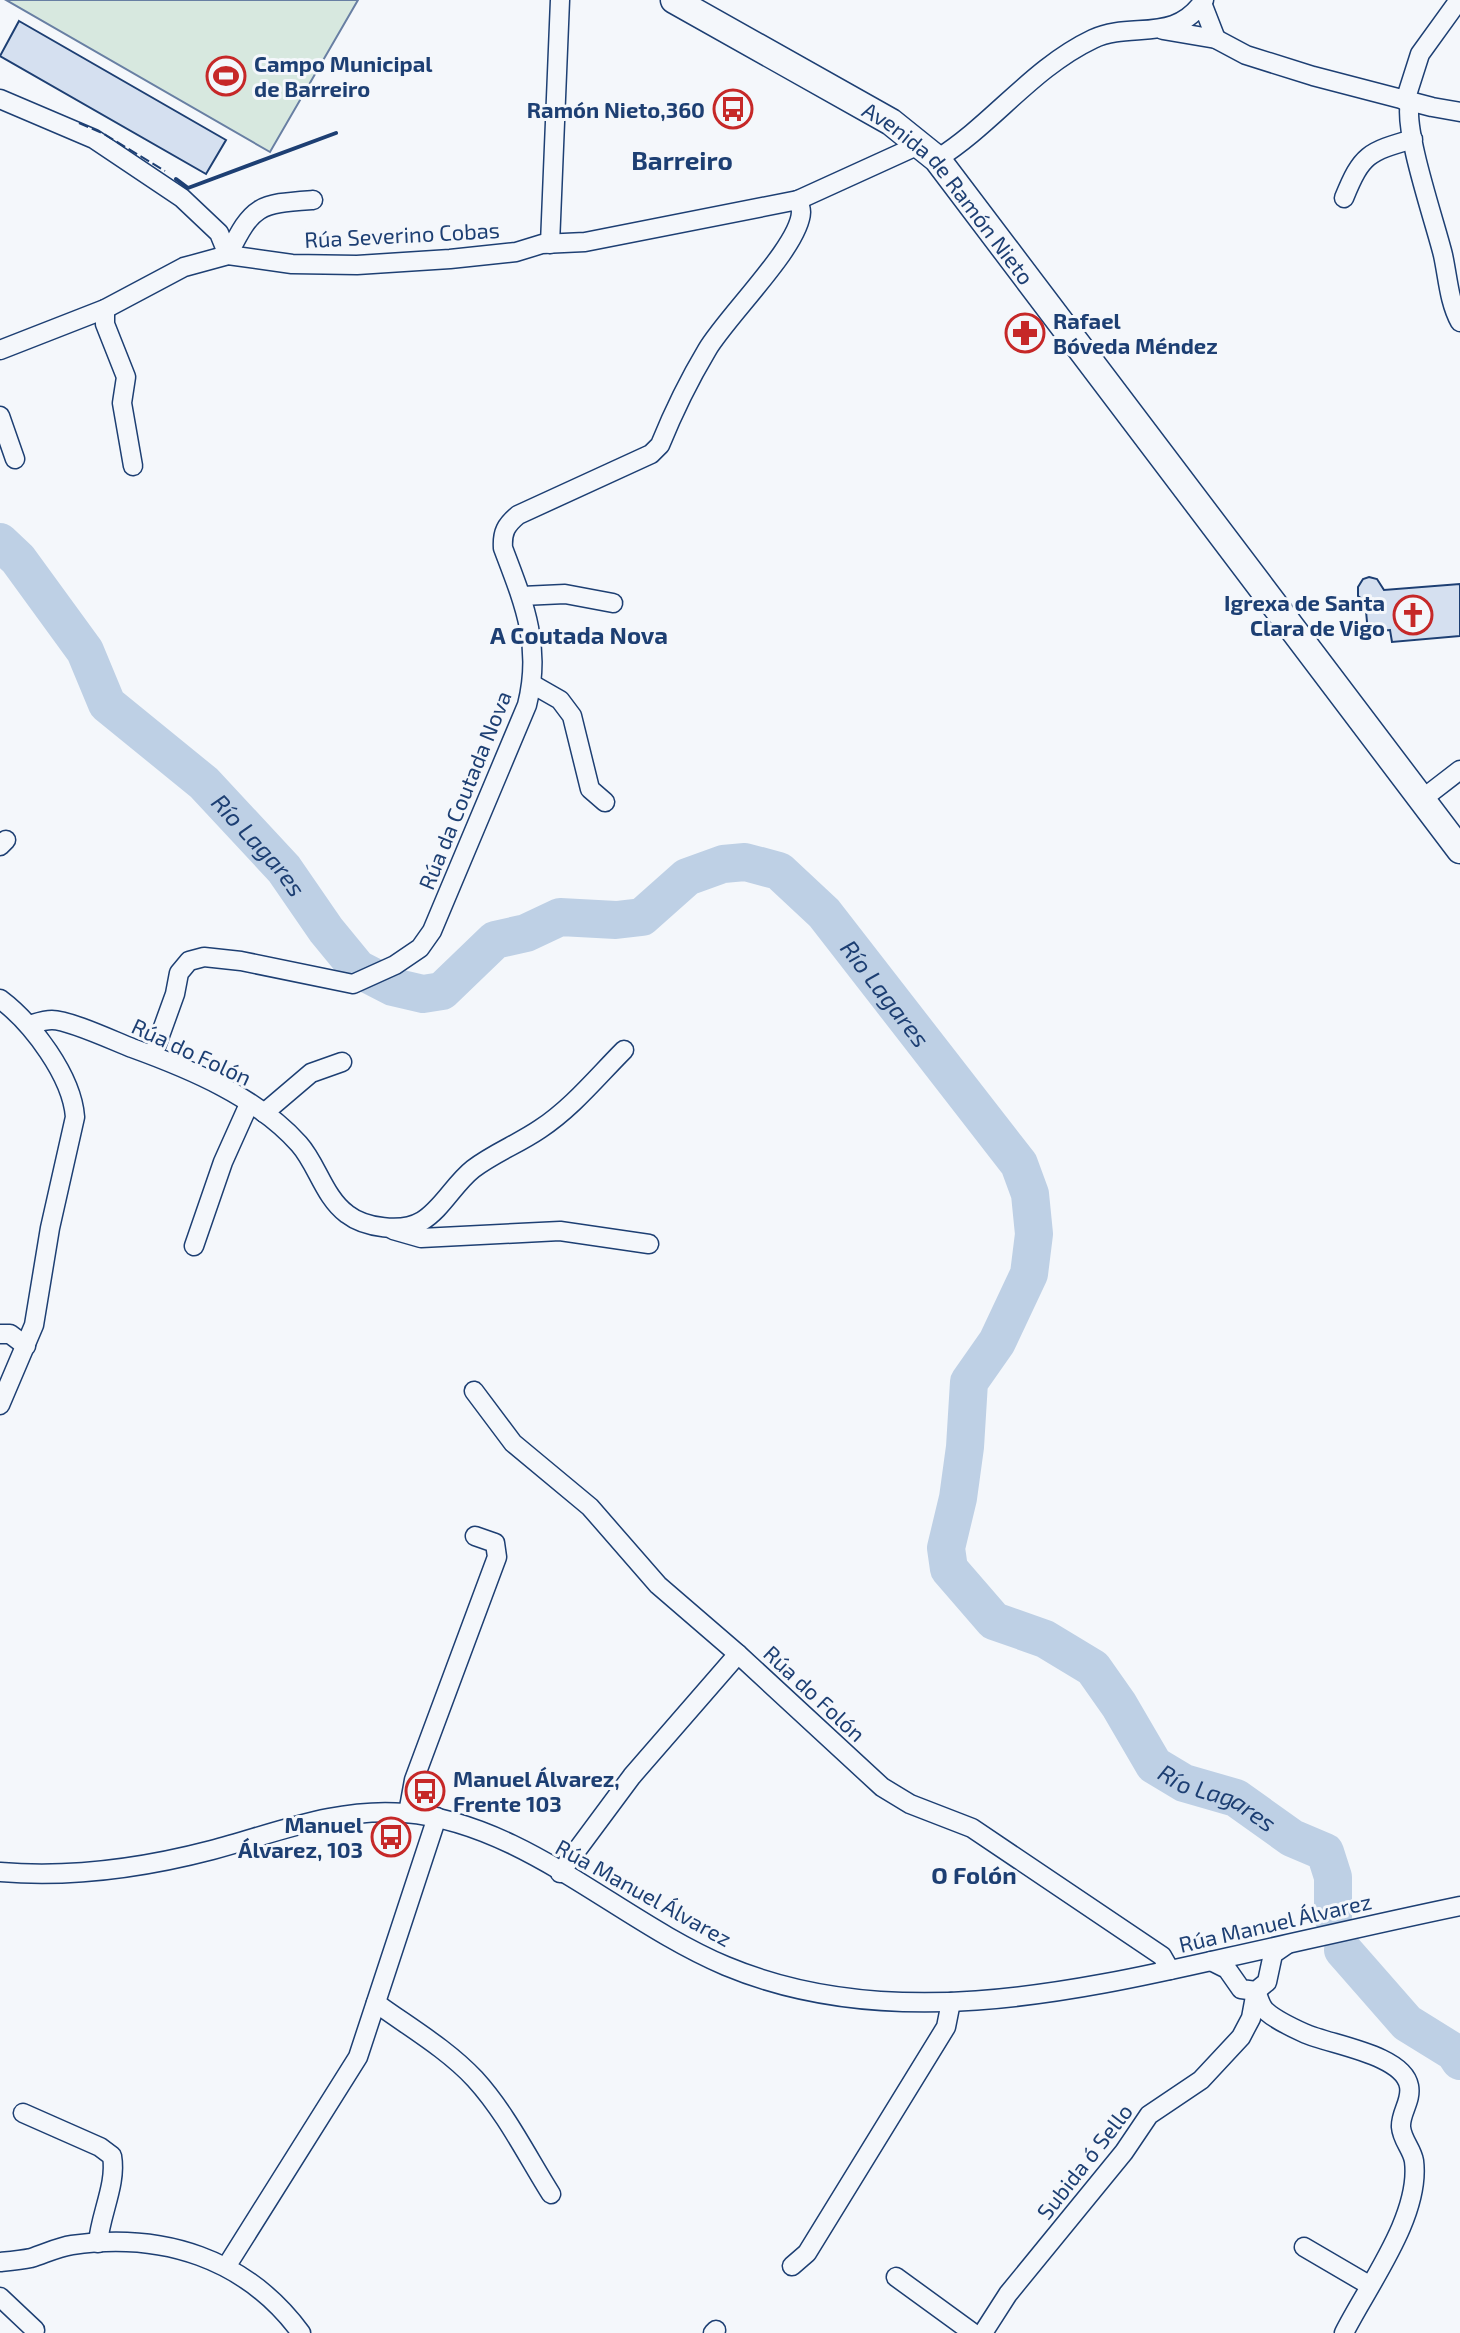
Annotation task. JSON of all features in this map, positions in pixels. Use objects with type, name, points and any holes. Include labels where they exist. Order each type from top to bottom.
[{"type":"main road","name":"Avenida de Ramón Nieto","points":[[674,0],[891,122],[929,152],[1460,850]]},
{"type":"street","points":[[550,244],[560,0]]},
{"type":"street","points":[[1459,0],[1420,54],[1407,101],[1453,310],[1460,322]]},
{"type":"street","points":[[1162,30],[1189,16],[1203,2],[1216,39]]},
{"type":"street","points":[[1162,30],[1216,39],[1246,55],[1407,101],[1460,112]]},
{"type":"street","name":"Rúa Severino Cobas","points":[[0,350],[105,309],[184,267],[228,255],[292,264],[357,265],[503,253],[550,244],[585,242],[798,200],[965,140],[1060,57],[1096,38],[1162,30]]},
{"type":"street","points":[[0,99],[94,139],[182,198],[219,233],[228,255]]},
{"type":"street","points":[[1344,198],[1356,168],[1372,152],[1413,139]]},
{"type":"street","points":[[228,255],[238,235],[258,209],[271,203],[313,200]]},
{"type":"street","name":"Rúa da Coutada Nova","points":[[153,1055],[175,994],[179,973],[189,961],[204,957],[241,961],[353,984],[395,965],[420,948],[432,931],[527,705],[532,684],[532,632],[503,548],[506,525],[518,515],[651,454],[660,445],[705,353],[723,325],[749,298],[790,240],[801,213],[798,200]]},
{"type":"street","points":[[105,309],[105,324],[126,377],[122,403],[133,466]]},
{"type":"street","points":[[0,416],[15,459]]},
{"type":"street","points":[[522,596],[565,594],[613,603]]},
{"type":"street","points":[[532,684],[560,700],[572,716],[590,789],[605,802]]},
{"type":"street","points":[[1421,800],[1460,770]]},
{"type":"street","points":[[0,999],[29,1025],[65,1080],[74,1099],[75,1117],[50,1228],[34,1325],[0,1405]]},
{"type":"street","name":"Rúa do Folón","points":[[29,1025],[55,1019],[153,1055],[218,1085],[257,1108],[300,1144],[346,1214],[382,1227],[421,1238],[560,1231],[649,1244]]},
{"type":"street","name":"Rúa do Folón","points":[[382,1227],[405,1227],[421,1222],[474,1169],[499,1151],[540,1130],[564,1111],[624,1050]]},
{"type":"street","points":[[194,1246],[223,1162],[257,1108],[311,1073],[342,1062]]},
{"type":"street","points":[[0,1334],[10,1334],[26,1346]]},
{"type":"street","name":"Rúa do Folón","points":[[474,1391],[513,1443],[590,1507],[658,1585],[882,1787],[910,1804],[972,1828],[1162,1956],[1170,1970]]},
{"type":"street","points":[[408,1813],[414,1780],[497,1557],[495,1543],[475,1536]]},
{"type":"street","points":[[560,1873],[632,1776],[738,1654]]},
{"type":"street","name":"Rúa Manuel Álvarez","points":[[0,1872],[96,1871],[150,1864],[353,1812],[437,1817],[472,1826],[711,1959],[792,1989],[860,2001],[951,2002],[1028,1994],[1170,1970],[1460,1906]]},
{"type":"street","points":[[226,2267],[358,2057],[437,1817]]},
{"type":"street","points":[[1211,1961],[1227,1969],[1241,1989],[1256,1991],[1267,1982],[1273,1954],[1287,1944]]},
{"type":"street","points":[[1233,1977],[1236,1963],[1245,1953],[1261,1959],[1269,1968]]},
{"type":"street","points":[[1256,1991],[1265,2011],[1304,2034],[1376,2056],[1405,2077],[1409,2087],[1408,2102],[1400,2123],[1414,2159],[1413,2186],[1398,2238],[1344,2333]]},
{"type":"street","name":"Subida ó Sello","points":[[983,2333],[1008,2294],[1124,2152],[1149,2115],[1201,2080],[1241,2037],[1251,2018],[1256,1991]]},
{"type":"street","points":[[792,2266],[807,2253],[938,2041],[946,2027],[951,2002]]},
{"type":"street","points":[[376,2003],[445,2052],[475,2079],[498,2109],[551,2194]]},
{"type":"street","points":[[23,2113],[100,2147],[112,2156],[114,2169],[100,2222],[98,2243]]},
{"type":"street","points":[[0,2262],[27,2259],[70,2245],[98,2243],[142,2241],[188,2251],[226,2267],[273,2299],[301,2333]]},
{"type":"street","points":[[1304,2247],[1369,2285]]},
{"type":"street","points":[[0,2274],[17,2268],[27,2259]]},
{"type":"street","points":[[896,2277],[973,2333]]},
{"type":"street","points":[[0,2297],[38,2331]]},
{"type":"street","points":[[0,2314],[38,2331]]},
{"type":"shaded area","name":"Campo Municipal de Barreiro","points":[[6,0],[358,0],[270,152]]},
{"type":"building","points":[[19,21],[226,140],[206,174],[0,56]]},
{"type":"building","name":"Igrexa de Santa Clara de Vigo","points":[[1363,579],[1377,579],[1384,590],[1460,584],[1460,636],[1392,642],[1390,630],[1368,632],[1365,601],[1358,596],[1358,587]]},
{"type":"waterway","name":"Río Lagares","points":[[0,542],[18,559],[85,651],[107,704],[204,783],[284,869],[326,930],[358,969],[393,987],[423,994],[442,991],[495,940],[526,933],[560,917],[616,920],[642,917],[687,877],[723,864],[745,862],[779,871],[824,913],[1019,1164],[1030,1194],[1034,1234],[1029,1274],[997,1342],[969,1382],[958,1498],[946,1548],[949,1569],[994,1621],[1045,1639],[1093,1668],[1154,1765],[1184,1783],[1236,1798],[1292,1838],[1325,1852],[1333,1877],[1333,1917]]},
{"type":"waterway","name":"Río Lagares","points":[[1343,1950],[1407,2023],[1454,2052],[1460,2061]]},
{"type":"fence","points":[[79,123],[104,134],[165,171]]},
{"type":"wall","points":[[176,179],[188,188],[336,133]]},
{"type":"place","name":"Campo Municipal de Barreiro","points":[[226,76]]},
{"type":"place","name":"Ramón Nieto,360","points":[[733,109]]},
{"type":"place","name":"Rafael Bóveda Méndez","points":[[1025,333]]},
{"type":"place","name":"Igrexa de Santa Clara de Vigo","points":[[1413,615]]},
{"type":"place","name":"Manuel Álvarez, Frente 103","points":[[425,1791]]},
{"type":"place","name":"Manuel Álvarez, 103","points":[[391,1837]]},
{"type":"district","name":"Barreiro","points":[[682,159]]},
{"type":"district","name":"A Coutada Nova","points":[[579,634]]},
{"type":"district","name":"O Folón","points":[[974,1874]]}]
